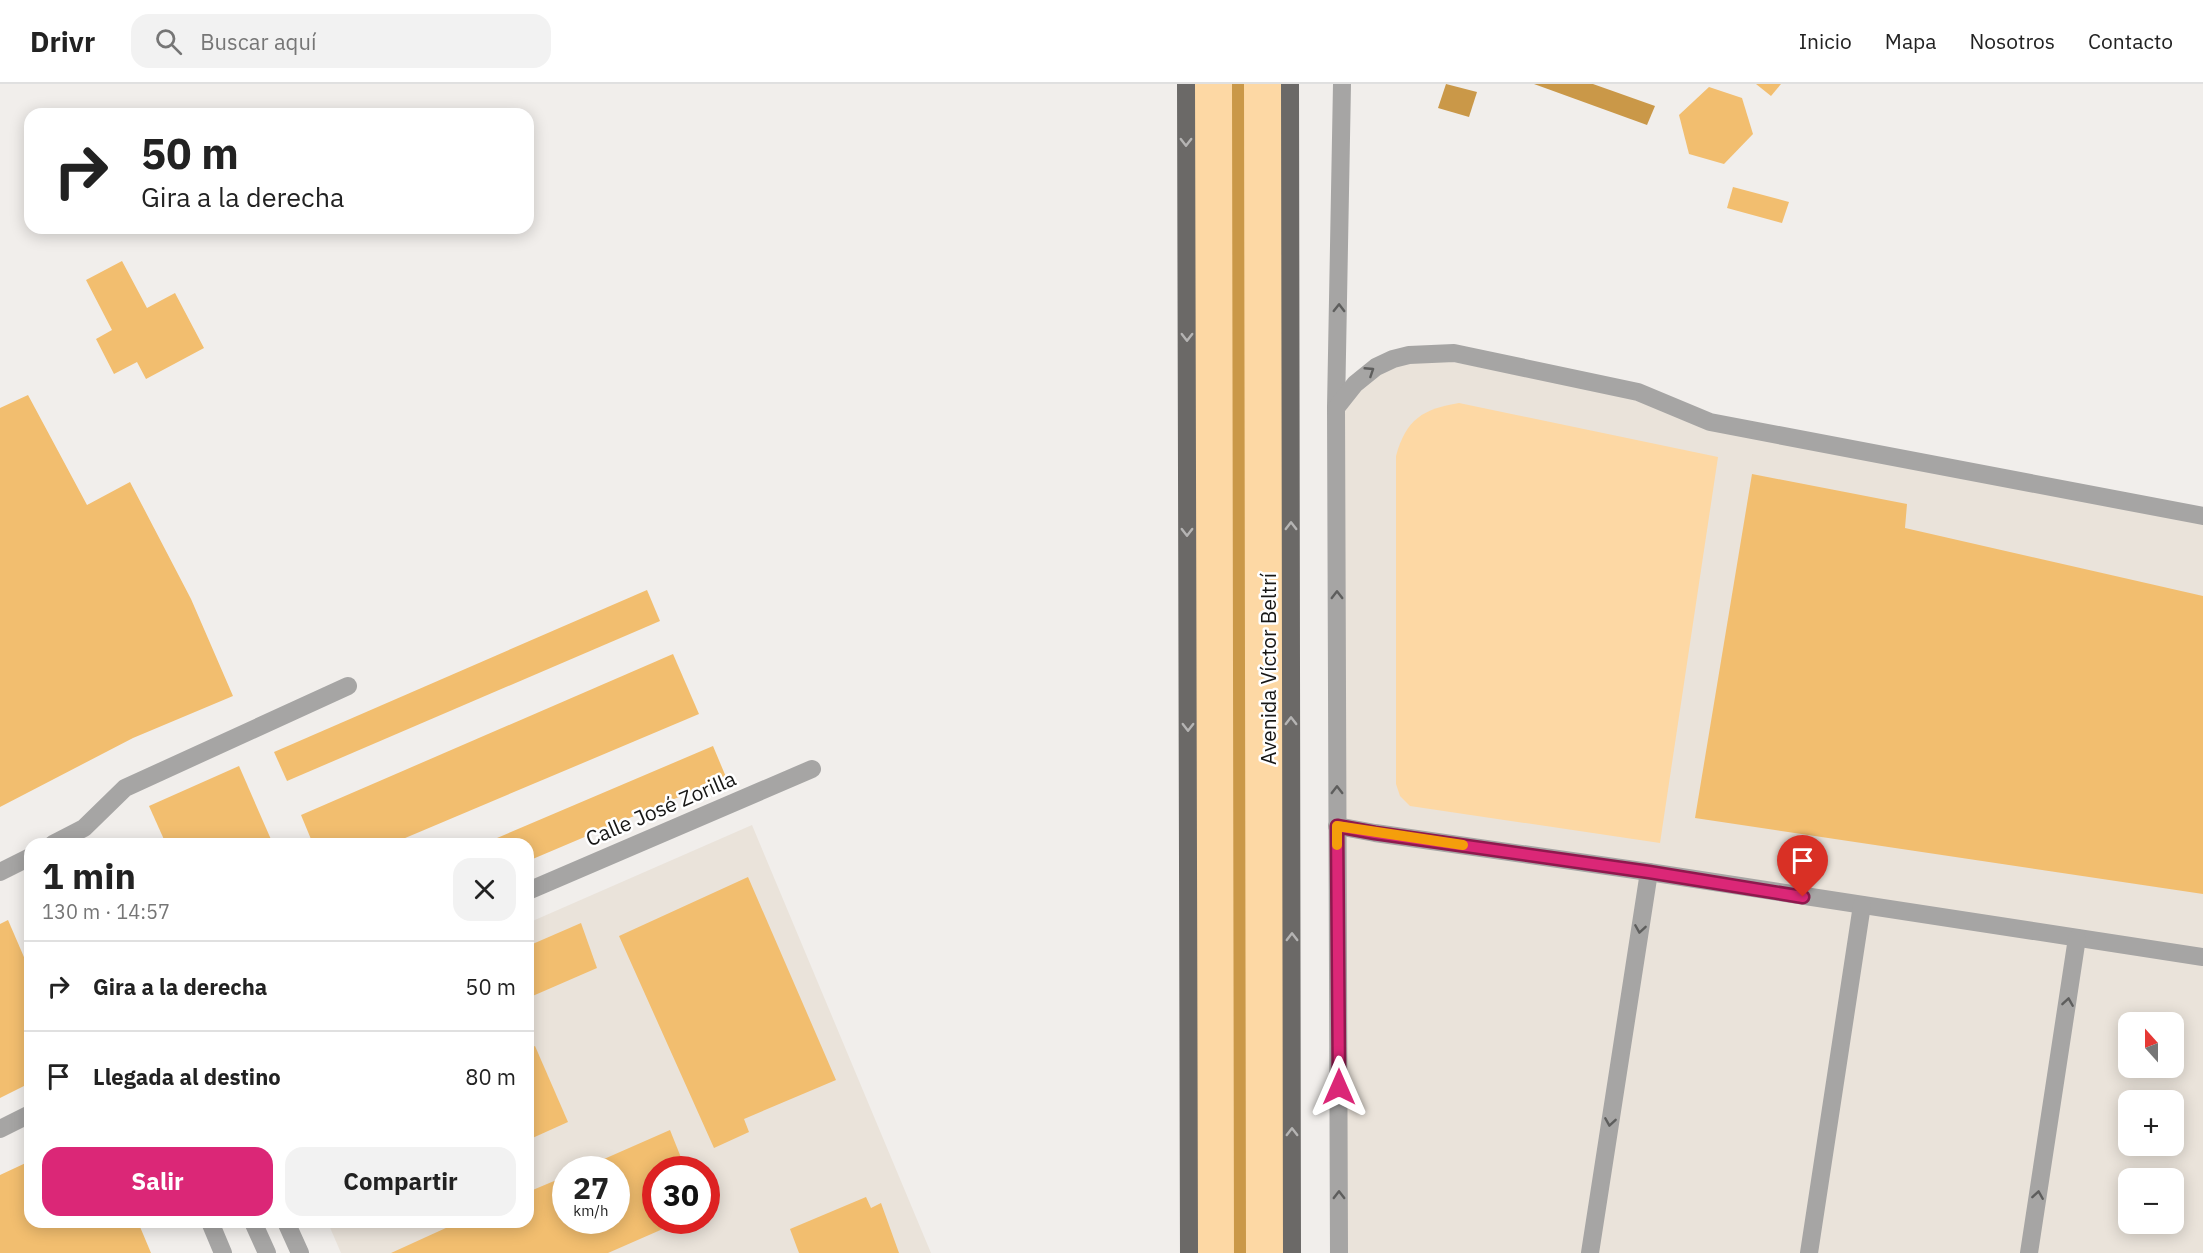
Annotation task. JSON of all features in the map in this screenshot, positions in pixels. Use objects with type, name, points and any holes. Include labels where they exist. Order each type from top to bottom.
[{"type":"main road","points":[[1186,84],[1189,1253]]},
{"type":"main road","name":"Avenida Víctor Beltrí","points":[[1290,84],[1292,1253]]},
{"type":"street","points":[[1339,1253],[1336,408],[1342,84]]},
{"type":"street","points":[[1336,408],[1359,380],[1376,367],[1393,359],[1409,355],[1454,353],[1638,392],[1710,422],[2203,516]]},
{"type":"street","points":[[87,836],[125,788],[348,686]]},
{"type":"street","name":"Calle José Zorilla","points":[[534,888],[812,769]]},
{"type":"street","points":[[1337,826],[2203,957]]},
{"type":"street","points":[[0,872],[24,859]]},
{"type":"street","points":[[1590,1253],[1649,872]]},
{"type":"street","points":[[1809,1253],[1862,905]]},
{"type":"street","points":[[2029,1253],[2077,938]]},
{"type":"street","points":[[0,1129],[24,1117]]},
{"type":"street","points":[[213,1228],[223,1253]]},
{"type":"street","points":[[257,1228],[267,1253]]},
{"type":"street","points":[[289,1228],[300,1253]]},
{"type":"shaded area","points":[[1186,84],[1290,84],[1292,1253],[1189,1253]]},
{"type":"shaded area","points":[[1446,84],[1477,92],[1469,117],[1438,108]]},
{"type":"shaded area","points":[[1534,84],[1593,84],[1655,106],[1647,125]]},
{"type":"shaded area","points":[[1409,355],[1638,392],[1710,422],[2203,516],[2203,1253],[1339,1253],[1336,408],[1355,384]]},
{"type":"shaded area","points":[[1459,403],[1718,457],[1660,843],[1410,806],[1400,796],[1396,784],[1396,456],[1405,433],[1418,418],[1435,409]]},
{"type":"shaded area","points":[[752,825],[931,1253],[341,1253],[330,1228],[534,1228],[534,920]]},
{"type":"building","points":[[1756,84],[1781,84],[1771,96]]},
{"type":"building","points":[[1709,87],[1742,98],[1753,134],[1724,164],[1689,154],[1679,115]]},
{"type":"building","points":[[1733,187],[1789,202],[1782,223],[1727,208]]},
{"type":"building","points":[[122,261],[147,308],[175,293],[204,348],[146,379],[137,362],[114,374],[96,339],[112,330],[86,280]]},
{"type":"building","points":[[28,395],[87,505],[130,482],[191,599],[233,696],[133,738],[0,807],[0,408]]},
{"type":"building","points":[[1752,474],[1907,504],[1905,528],[2203,596],[2203,894],[1695,818]]},
{"type":"building","points":[[647,590],[660,621],[287,781],[274,752]]},
{"type":"building","points":[[673,654],[699,714],[405,838],[311,838],[301,815]]},
{"type":"building","points":[[713,746],[726,777],[534,858],[534,838],[497,838]]},
{"type":"building","points":[[239,766],[270,838],[163,838],[149,806]]},
{"type":"building","points":[[748,877],[836,1080],[744,1119],[749,1132],[714,1148],[619,936]]},
{"type":"building","points":[[8,920],[24,957],[24,1086],[0,1098],[0,924]]},
{"type":"building","points":[[581,923],[597,968],[534,995],[534,943]]},
{"type":"building","points":[[534,1046],[568,1122],[534,1137]]},
{"type":"building","points":[[670,1130],[680,1156],[642,1156],[642,1234],[651,1234],[608,1253],[391,1253],[446,1228],[534,1228],[534,1189],[552,1182],[552,1234],[630,1234],[630,1156],[611,1156]]},
{"type":"building","points":[[24,1164],[24,1228],[141,1228],[151,1253],[0,1253],[0,1175]]},
{"type":"building","points":[[866,1197],[871,1208],[881,1203],[899,1253],[799,1253],[790,1229]]},
{"type":"waterway","points":[[1238,84],[1240,1253]]},
{"type":"slow traffic","points":[[1337,845],[1337,826],[1463,845]]},
{"type":"route","points":[[1339,1087],[1337,826],[1803,897]]}]
